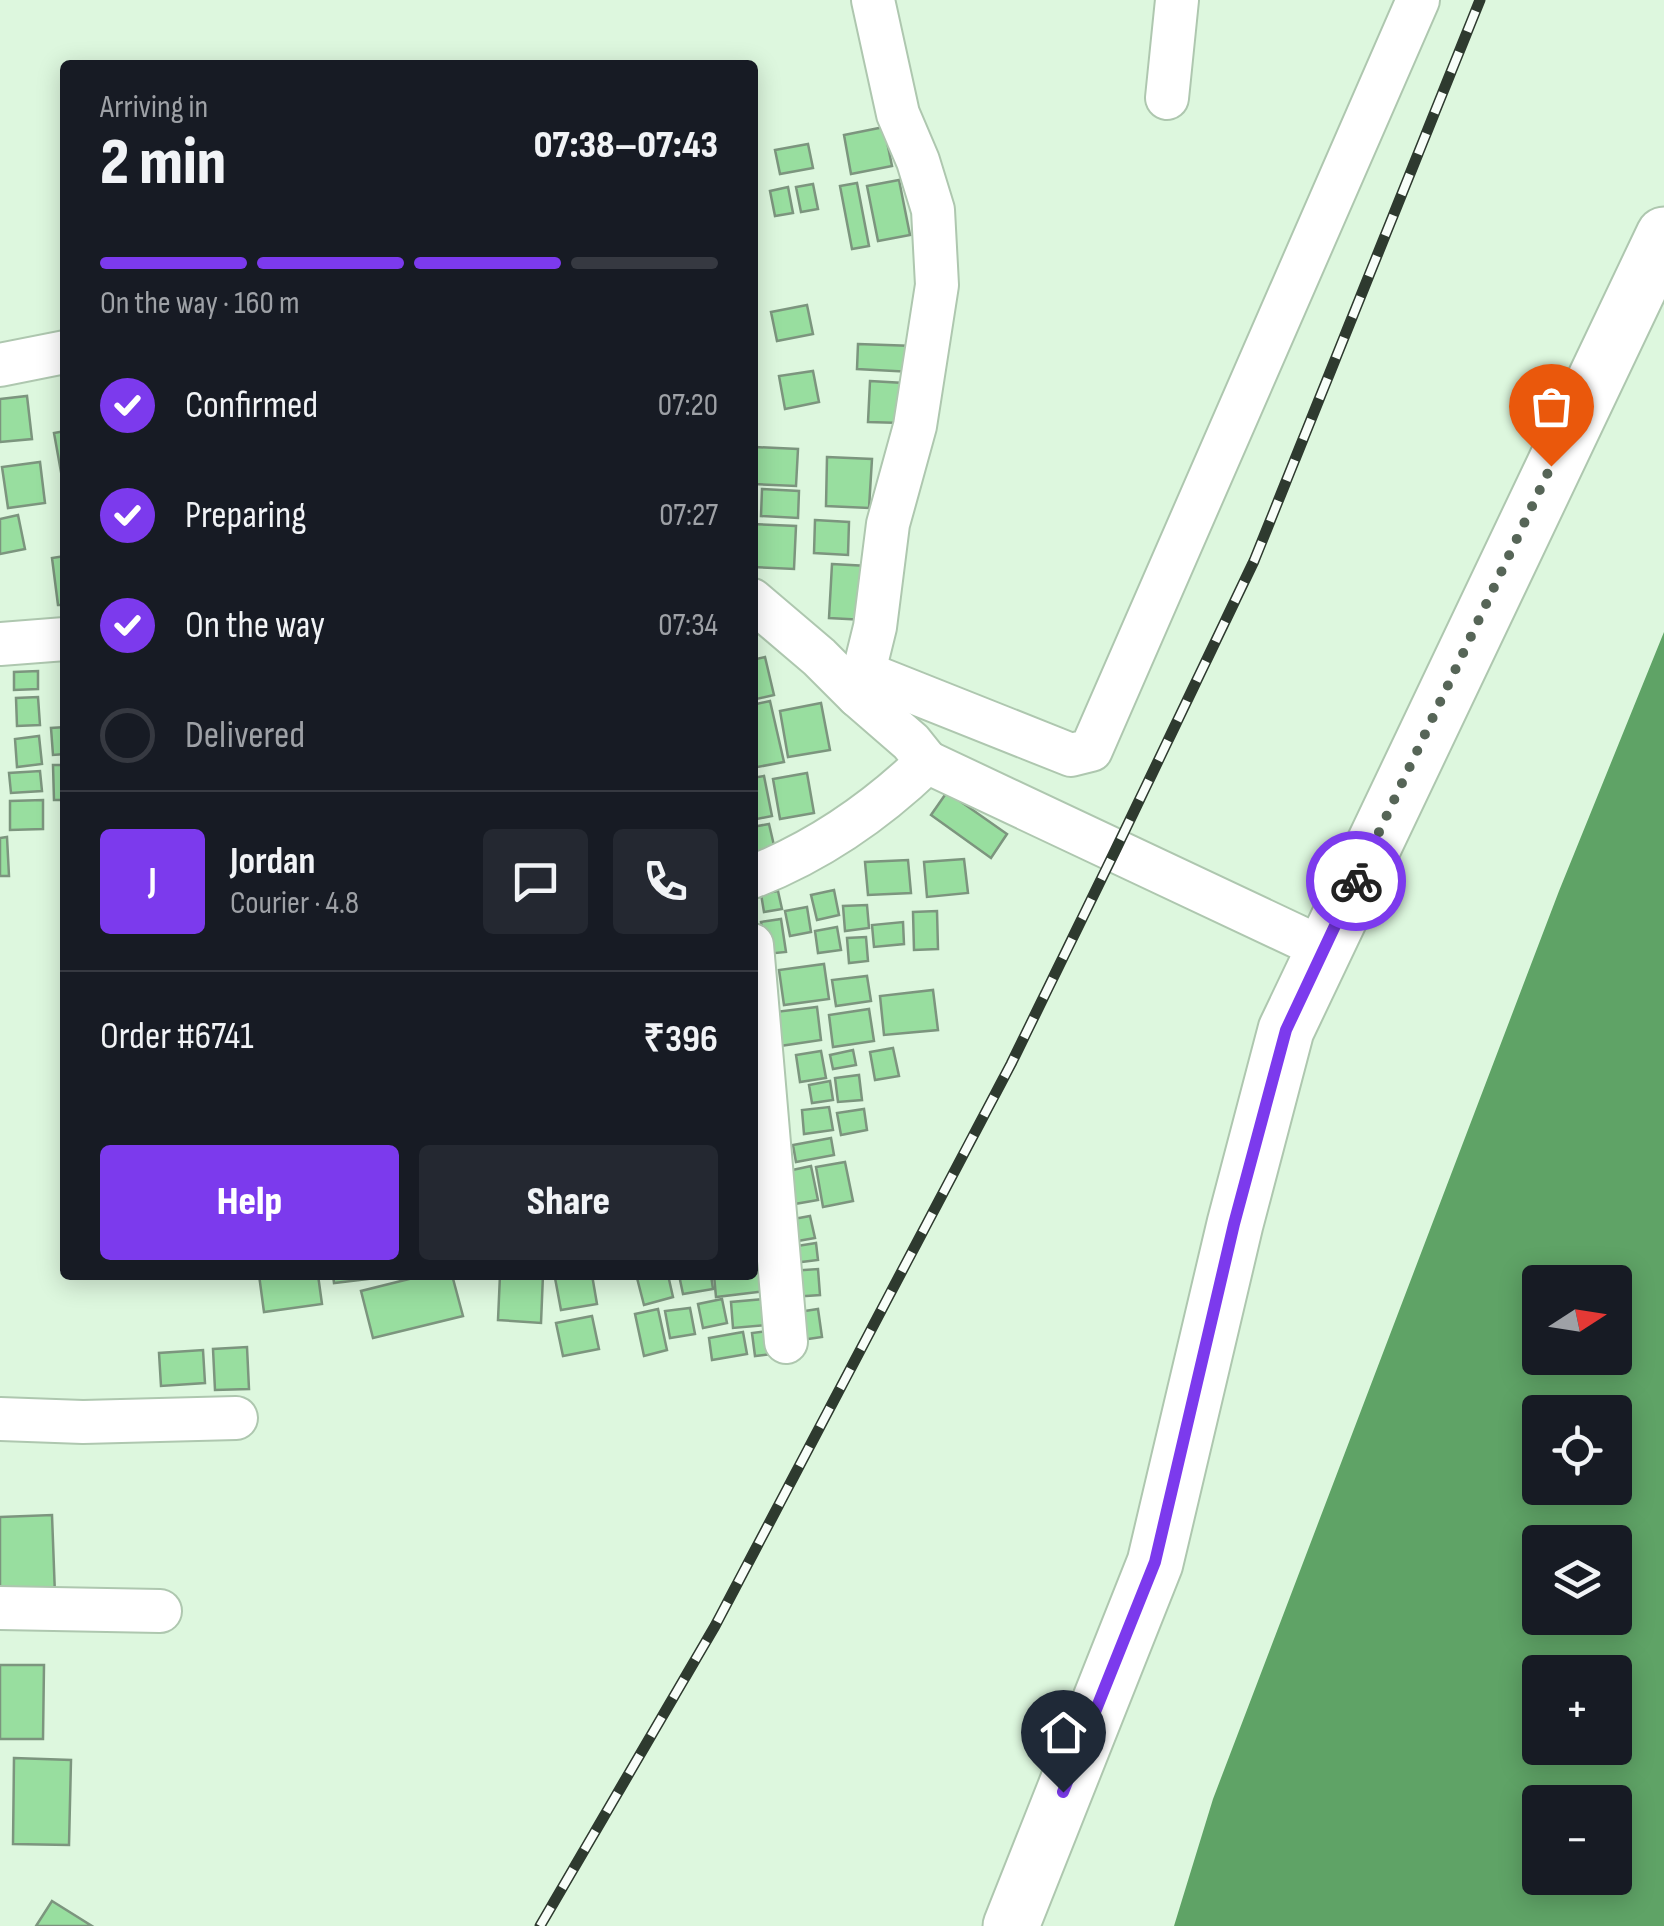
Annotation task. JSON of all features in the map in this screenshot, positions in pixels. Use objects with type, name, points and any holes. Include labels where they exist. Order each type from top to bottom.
[{"type":"highway","points":[[1011,1926],[1155,1562],[1234,1224],[1286,1030],[1664,235]]},
{"type":"street","points":[[862,684],[875,627],[888,524],[915,426],[937,285],[933,210],[898,114],[873,0]]},
{"type":"street","points":[[1168,98],[1177,0]]},
{"type":"street","points":[[758,605],[819,657],[862,684],[1071,756],[1091,750],[1418,0]]},
{"type":"street","points":[[0,365],[60,353]]},
{"type":"street","points":[[0,644],[60,638]]},
{"type":"street","points":[[862,684],[927,762],[1324,949]]},
{"type":"street","points":[[758,875],[799,859],[889,798],[927,762]]},
{"type":"street","points":[[758,1015],[786,1342]]},
{"type":"street","points":[[0,1419],[84,1422],[236,1418]]},
{"type":"street","points":[[0,1608],[160,1611]]},
{"type":"shaded area","points":[[1664,632],[1664,1926],[1174,1926],[1213,1799],[1559,891]]},
{"type":"building","points":[[884,127],[892,166],[851,174],[844,135]]},
{"type":"building","points":[[808,144],[813,168],[780,174],[775,150]]},
{"type":"building","points":[[899,180],[910,235],[878,241],[867,186]]},
{"type":"building","points":[[857,183],[869,246],[852,249],[840,186]]},
{"type":"building","points":[[813,184],[818,209],[801,212],[796,187]]},
{"type":"building","points":[[788,187],[793,213],[775,216],[770,191]]},
{"type":"building","points":[[807,305],[813,334],[777,341],[771,312]]},
{"type":"building","points":[[858,344],[914,346],[912,372],[857,369]]},
{"type":"building","points":[[813,371],[819,402],[785,409],[779,376]]},
{"type":"building","points":[[870,381],[904,383],[902,423],[868,422]]},
{"type":"building","points":[[27,396],[32,439],[0,442],[0,399]]},
{"type":"building","points":[[60,432],[60,466],[54,433]]},
{"type":"building","points":[[758,447],[798,449],[796,486],[758,484]]},
{"type":"building","points":[[827,457],[872,459],[869,508],[826,506]]},
{"type":"building","points":[[40,462],[45,503],[8,508],[2,467]]},
{"type":"building","points":[[762,489],[799,491],[798,518],[761,516]]},
{"type":"building","points":[[18,515],[25,549],[0,554],[0,519]]},
{"type":"building","points":[[815,520],[849,522],[848,555],[814,553]]},
{"type":"building","points":[[758,524],[796,526],[794,569],[758,567]]},
{"type":"building","points":[[60,557],[60,605],[58,605],[52,558]]},
{"type":"building","points":[[832,564],[868,566],[865,620],[829,618]]},
{"type":"building","points":[[765,657],[774,695],[758,699],[758,659]]},
{"type":"building","points":[[38,671],[38,689],[14,690],[14,672]]},
{"type":"building","points":[[38,697],[40,725],[17,726],[16,698]]},
{"type":"building","points":[[770,701],[784,762],[758,767],[758,704]]},
{"type":"building","points":[[821,703],[830,750],[788,757],[780,711]]},
{"type":"building","points":[[60,727],[60,754],[53,755],[51,728]]},
{"type":"building","points":[[39,736],[42,764],[17,767],[15,739]]},
{"type":"building","points":[[53,765],[60,765],[60,800],[54,800]]},
{"type":"building","points":[[40,771],[42,791],[11,793],[9,773]]},
{"type":"building","points":[[807,773],[814,813],[780,819],[773,779]]},
{"type":"building","points":[[764,776],[772,816],[758,819],[758,777]]},
{"type":"building","points":[[947,792],[1007,834],[991,858],[931,815]]},
{"type":"building","points":[[43,800],[43,829],[10,830],[10,801]]},
{"type":"building","points":[[769,824],[776,854],[758,858],[758,826]]},
{"type":"building","points":[[7,837],[9,876],[0,876],[0,838]]},
{"type":"building","points":[[964,859],[968,893],[927,897],[924,862]]},
{"type":"building","points":[[908,860],[911,893],[868,895],[865,862]]},
{"type":"building","points":[[834,890],[839,915],[817,920],[811,895]]},
{"type":"building","points":[[778,891],[782,909],[764,912],[761,894]]},
{"type":"building","points":[[867,905],[869,928],[845,931],[843,906]]},
{"type":"building","points":[[807,907],[811,932],[790,936],[785,911]]},
{"type":"building","points":[[937,911],[938,949],[914,950],[913,912]]},
{"type":"building","points":[[781,919],[786,952],[766,954],[761,922]]},
{"type":"building","points":[[903,922],[904,944],[874,947],[872,925]]},
{"type":"building","points":[[837,927],[841,950],[818,953],[815,931]]},
{"type":"building","points":[[866,937],[868,961],[849,963],[847,938]]},
{"type":"building","points":[[824,964],[829,999],[784,1005],[779,970]]},
{"type":"building","points":[[867,976],[871,1001],[836,1006],[832,980]]},
{"type":"building","points":[[933,990],[938,1030],[884,1035],[880,996]]},
{"type":"building","points":[[817,1007],[821,1040],[780,1046],[775,1012]]},
{"type":"building","points":[[869,1009],[874,1041],[833,1047],[829,1015]]},
{"type":"building","points":[[893,1048],[899,1076],[875,1080],[870,1052]]},
{"type":"building","points":[[853,1050],[856,1065],[833,1069],[830,1055]]},
{"type":"building","points":[[821,1051],[826,1078],[800,1082],[796,1055]]},
{"type":"building","points":[[859,1075],[862,1100],[838,1102],[835,1078]]},
{"type":"building","points":[[830,1081],[833,1100],[812,1103],[809,1085]]},
{"type":"building","points":[[829,1107],[833,1130],[804,1134],[802,1110]]},
{"type":"building","points":[[864,1109],[867,1130],[841,1135],[837,1113]]},
{"type":"building","points":[[831,1138],[834,1155],[796,1162],[793,1145]]},
{"type":"building","points":[[845,1162],[853,1201],[823,1207],[816,1167]]},
{"type":"building","points":[[811,1166],[818,1200],[789,1205],[783,1172]]},
{"type":"building","points":[[810,1216],[815,1238],[792,1242],[788,1220]]},
{"type":"building","points":[[816,1243],[818,1260],[793,1263],[791,1247]]},
{"type":"building","points":[[770,1250],[775,1290],[716,1297],[714,1280],[758,1280],[758,1251]]},
{"type":"building","points":[[818,1269],[820,1295],[792,1297],[790,1271]]},
{"type":"building","points":[[260,1280],[319,1280],[322,1304],[264,1312]]},
{"type":"building","points":[[405,1280],[453,1280],[463,1316],[373,1338],[361,1291]]},
{"type":"building","points":[[500,1280],[543,1280],[541,1323],[498,1320]]},
{"type":"building","points":[[555,1280],[593,1280],[597,1304],[561,1310]]},
{"type":"building","points":[[638,1280],[669,1280],[673,1297],[644,1305]]},
{"type":"building","points":[[680,1280],[712,1280],[713,1289],[683,1294]]},
{"type":"building","points":[[776,1298],[778,1324],[733,1328],[731,1302]]},
{"type":"building","points":[[722,1299],[727,1323],[703,1328],[698,1304]]},
{"type":"building","points":[[690,1308],[695,1334],[670,1338],[665,1311]]},
{"type":"building","points":[[658,1309],[667,1350],[644,1356],[635,1314]]},
{"type":"building","points":[[818,1309],[822,1337],[801,1340],[798,1312]]},
{"type":"building","points":[[592,1316],[599,1349],[563,1356],[556,1323]]},
{"type":"building","points":[[778,1330],[780,1353],[755,1356],[752,1333]]},
{"type":"building","points":[[743,1332],[747,1354],[712,1360],[709,1338]]},
{"type":"building","points":[[247,1347],[249,1389],[215,1390],[213,1349]]},
{"type":"building","points":[[203,1350],[205,1383],[161,1386],[159,1353]]},
{"type":"building","points":[[52,1515],[55,1595],[0,1597],[0,1517]]},
{"type":"building","points":[[0,1665],[44,1665],[43,1739],[0,1739]]},
{"type":"building","points":[[14,1758],[71,1760],[69,1845],[13,1844]]},
{"type":"building","points":[[52,1901],[92,1926],[36,1926]]},
{"type":"railway","points":[[540,1926],[715,1626],[1011,1064],[1115,851],[1254,561],[1480,0]]},
{"type":"way so far","points":[[1356,881],[1551,466]]},
{"type":"route","points":[[1063,1792],[1155,1562],[1234,1224],[1286,1030],[1356,881]]}]
